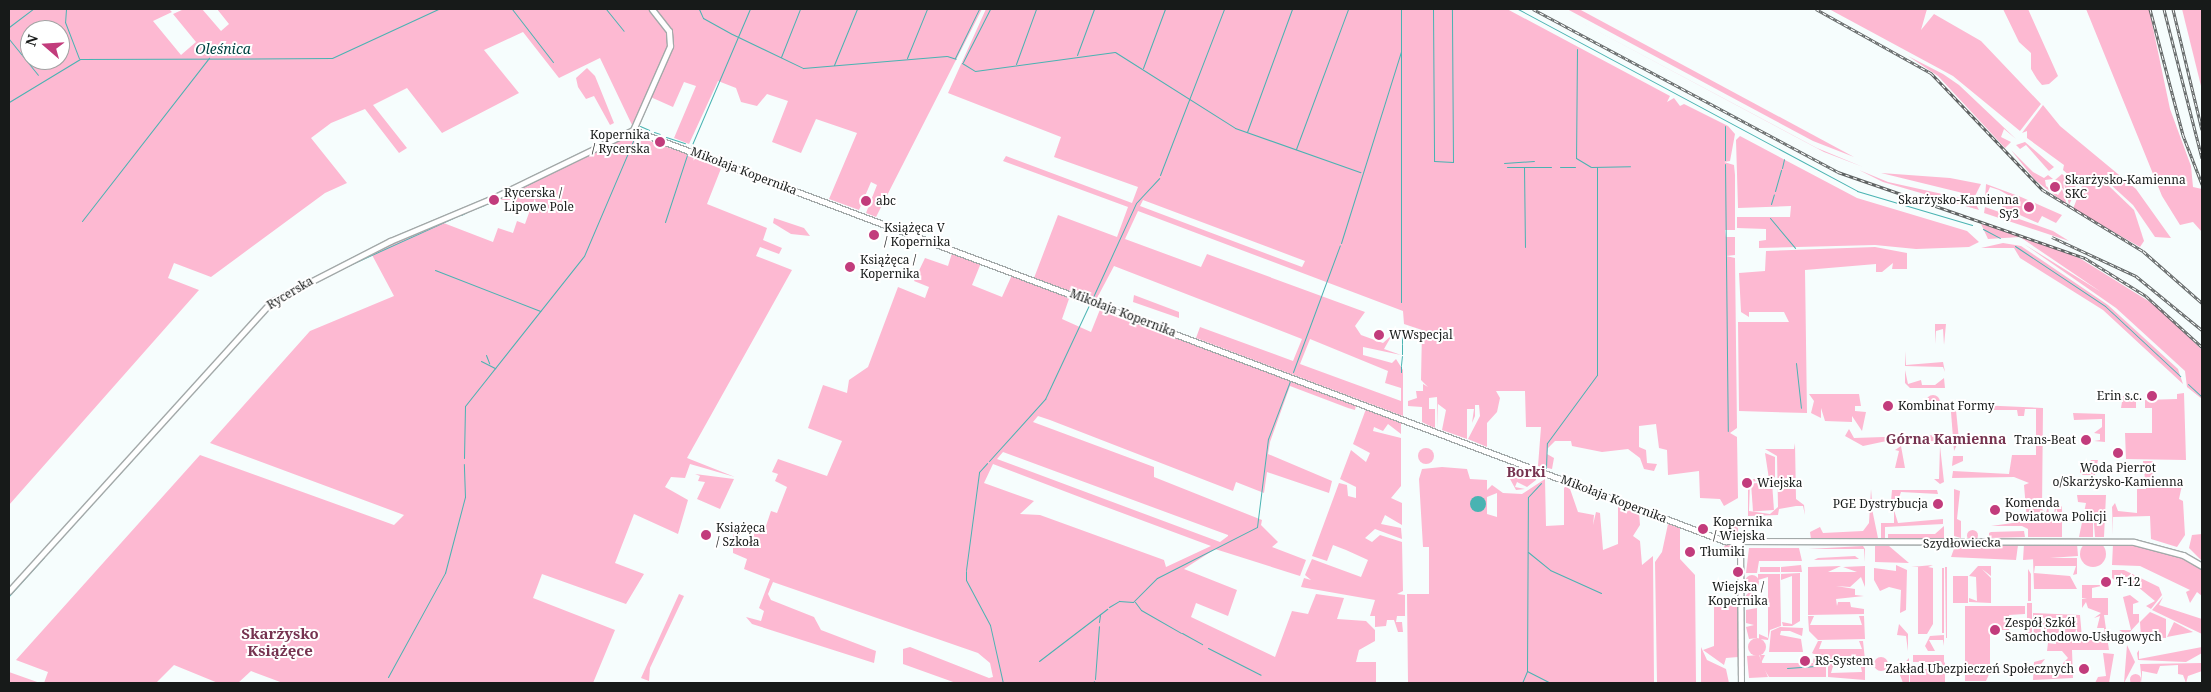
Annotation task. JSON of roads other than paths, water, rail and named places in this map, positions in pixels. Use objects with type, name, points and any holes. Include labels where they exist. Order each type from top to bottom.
[{"type":"street","points":[[633,130],[670,46],[669,31],[652,9]]},
{"type":"street","name":"Mikołaja Kopernika","points":[[633,130],[1698,532],[1740,543]]},
{"type":"street","name":"Rycerska","points":[[9,591],[271,302],[390,241],[493,198],[633,130]]},
{"type":"street","name":"Szydłowiecka","points":[[1740,543],[2109,541],[2156,546],[2182,555],[2202,566]]},
{"type":"street","points":[[1740,543],[1741,683]]},
{"type":"water","points":[[1475,496],[1481,496],[1486,501],[1484,510],[1475,512],[1470,507],[1470,501]]},
{"type":"waterway","points":[[9,27],[33,9]]},
{"type":"waterway","points":[[66,9],[65,22],[79,58]]},
{"type":"waterway","name":"Oleśnica","points":[[9,102],[80,59],[332,58],[438,9]]},
{"type":"waterway","points":[[512,9],[553,62]]},
{"type":"waterway","points":[[606,9],[624,31]]},
{"type":"waterway","points":[[699,9],[703,18],[803,68],[947,56],[956,59]]},
{"type":"waterway","points":[[691,147],[750,9]]},
{"type":"waterway","points":[[781,57],[800,9]]},
{"type":"waterway","points":[[834,65],[857,9]]},
{"type":"waterway","points":[[907,58],[927,9]]},
{"type":"waterway","points":[[955,58],[979,9]]},
{"type":"waterway","points":[[963,62],[990,9]]},
{"type":"waterway","points":[[1016,64],[1036,9]]},
{"type":"waterway","points":[[1077,55],[1094,9]]},
{"type":"waterway","points":[[1143,68],[1165,9]]},
{"type":"waterway","points":[[1160,175],[1224,9]]},
{"type":"waterway","points":[[1247,132],[1292,9]]},
{"type":"waterway","points":[[1296,149],[1348,9]]},
{"type":"waterway","points":[[1401,9],[1401,302]]},
{"type":"waterway","points":[[1433,9],[1434,161],[1453,162],[1452,9]]},
{"type":"waterway","points":[[1518,9],[1857,191],[1972,225]]},
{"type":"waterway","points":[[9,39],[38,75]]},
{"type":"waterway","points":[[1577,49],[1576,158],[1591,167],[1630,166]]},
{"type":"waterway","points":[[1341,243],[1401,51]]},
{"type":"waterway","points":[[962,63],[975,71],[1115,52],[1235,128],[1360,172]]},
{"type":"waterway","points":[[82,221],[209,58]]},
{"type":"waterway","points":[[640,126],[649,130]]},
{"type":"waterway","points":[[1725,126],[1725,160]]},
{"type":"waterway","points":[[654,132],[660,134]]},
{"type":"waterway","points":[[464,458],[465,406],[584,256],[636,134]]},
{"type":"waterway","points":[[666,137],[685,143]]},
{"type":"waterway","points":[[665,222],[688,152]]},
{"type":"waterway","points":[[1782,168],[1784,159]]},
{"type":"waterway","points":[[1504,163],[1534,161]]},
{"type":"waterway","points":[[498,199],[569,164]]},
{"type":"waterway","points":[[1725,164],[1728,431]]},
{"type":"waterway","points":[[1507,167],[1551,167]]},
{"type":"waterway","points":[[1524,167],[1525,247]]},
{"type":"waterway","points":[[1560,167],[1575,167]]},
{"type":"waterway","points":[[1546,468],[1547,443],[1597,375],[1597,167]]},
{"type":"waterway","points":[[1775,191],[1781,170]]},
{"type":"waterway","points":[[1093,297],[1136,203],[1159,178]]},
{"type":"waterway","points":[[1771,204],[1774,194]]},
{"type":"waterway","points":[[487,204],[491,202]]},
{"type":"waterway","points":[[471,210],[484,205]]},
{"type":"waterway","points":[[461,215],[467,212]]},
{"type":"waterway","points":[[345,267],[453,218]]},
{"type":"waterway","points":[[1770,218],[1795,248]]},
{"type":"waterway","points":[[1983,229],[2000,238]]},
{"type":"waterway","points":[[1293,372],[1340,245]]},
{"type":"waterway","points":[[2015,246],[2105,306],[2180,376]]},
{"type":"waterway","points":[[435,270],[540,311]]},
{"type":"waterway","points":[[268,309],[276,302]]},
{"type":"waterway","points":[[989,461],[1045,399],[1090,303]]},
{"type":"waterway","points":[[1402,334],[1402,343]]},
{"type":"waterway","points":[[1402,344],[1402,354]]},
{"type":"waterway","points":[[486,355],[489,363]]},
{"type":"waterway","points":[[1401,365],[1402,356]]},
{"type":"waterway","points":[[481,361],[495,368]]},
{"type":"waterway","points":[[1796,363],[1801,408]]},
{"type":"waterway","points":[[1401,366],[1401,372]]},
{"type":"waterway","points":[[1109,607],[1119,601],[1133,602],[1157,578],[1257,527],[1268,439],[1290,381]]},
{"type":"waterway","points":[[2188,384],[2202,397]]},
{"type":"waterway","points":[[155,434],[198,386]]},
{"type":"waterway","points":[[50,550],[138,453]]},
{"type":"waterway","points":[[966,570],[979,472],[987,463]]},
{"type":"waterway","points":[[388,677],[445,573],[465,497],[464,464]]},
{"type":"waterway","points":[[1527,671],[1528,497],[1541,483]]},
{"type":"waterway","points":[[1528,552],[1550,570],[1601,593]]},
{"type":"waterway","points":[[9,596],[44,557]]},
{"type":"waterway","points":[[966,571],[966,580],[990,625],[1003,683]]},
{"type":"waterway","points":[[1135,602],[1141,610],[1181,633]]},
{"type":"waterway","points":[[1039,661],[1107,609]]},
{"type":"waterway","points":[[1099,622],[1100,615]]},
{"type":"waterway","points":[[1095,679],[1099,626]]},
{"type":"waterway","points":[[1182,633],[1202,644]]},
{"type":"waterway","points":[[1208,648],[1261,675]]},
{"type":"waterway","points":[[1787,668],[1826,665]]},
{"type":"waterway","points":[[1522,683],[1527,671],[1551,683]]},
{"type":"railway","points":[[1533,9],[1838,172],[2085,258],[2146,296],[2202,347]]},
{"type":"railway","points":[[1816,9],[1931,73],[2043,190],[2143,251],[2202,303]]},
{"type":"railway","points":[[2150,9],[2183,135],[2202,184]]},
{"type":"railway","points":[[2164,9],[2202,158]]},
{"type":"railway","points":[[2173,9],[2202,130]]},
{"type":"railway","points":[[2052,237],[2136,276],[2202,330]]},
{"type":"place","name":"Kopernika / Rycerska","points":[[660,142]]},
{"type":"place","name":"Skarżysko-Kamienna SKC","points":[[2055,187]]},
{"type":"place","name":"Rycerska / Lipowe Pole","points":[[494,200]]},
{"type":"place","name":"abc","points":[[866,201]]},
{"type":"place","name":"Skarżysko-Kamienna Sy3","points":[[2029,207]]},
{"type":"place","name":"Książęca V / Kopernika","points":[[874,235]]},
{"type":"place","name":"Książęca / Kopernika","points":[[850,267]]},
{"type":"place","name":"WWspecjal","points":[[1379,335]]},
{"type":"place","name":"Erin s.c.","points":[[2152,396]]},
{"type":"place","name":"Kombinat Formy","points":[[1888,406]]},
{"type":"place","name":"Trans-Beat","points":[[2086,440]]},
{"type":"place","name":"Woda Pierrot o/Skarżysko-Kamienna","points":[[2118,453]]},
{"type":"place","name":"Wiejska","points":[[1747,483]]},
{"type":"place","name":"PGE Dystrybucja","points":[[1938,504]]},
{"type":"place","name":"Komenda Powiatowa Policji","points":[[1995,510]]},
{"type":"place","name":"Kopernika / Wiejska","points":[[1703,529]]},
{"type":"place","name":"Książęca / Szkoła","points":[[706,535]]},
{"type":"place","name":"Tłumiki","points":[[1690,552]]},
{"type":"place","name":"Wiejska / Kopernika","points":[[1738,572]]},
{"type":"place","name":"T-12","points":[[2106,582]]},
{"type":"place","name":"Zespół Szkół Samochodowo-Usługowych","points":[[1995,630]]},
{"type":"place","name":"RS-System","points":[[1805,661]]},
{"type":"place","name":"Zakład Ubezpieczeń Społecznych","points":[[2084,669]]},
{"type":"district","name":"Górna Kamienna","points":[[1946,439]]},
{"type":"district","name":"Borki","points":[[1526,472]]},
{"type":"district","name":"Skarżysko Książęce","points":[[280,642]]}]
